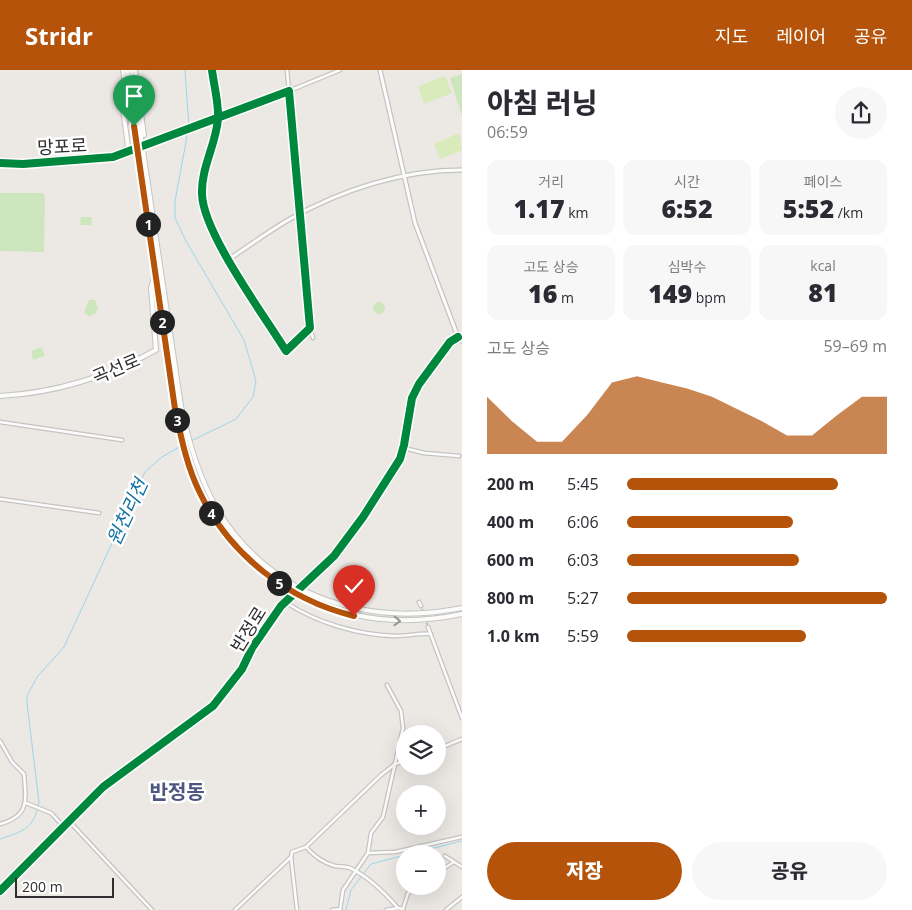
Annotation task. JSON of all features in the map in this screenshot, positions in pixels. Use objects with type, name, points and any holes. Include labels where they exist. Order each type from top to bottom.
[{"type":"main road","points":[[123,70],[140,170]]},
{"type":"main road","points":[[127,70],[175,409],[193,476],[208,508],[225,533],[260,570],[300,596],[343,613],[382,620],[414,621],[462,614]]},
{"type":"main road","points":[[133,70],[181,406],[198,473],[213,505],[231,531],[267,567],[305,591],[347,607],[377,613],[418,614],[462,608]]},
{"type":"main road","points":[[114,156],[128,147],[123,109],[125,83]]},
{"type":"main road","name":"곡선로","points":[[0,396],[26,395],[74,385],[129,364],[156,350],[151,288],[155,274]]},
{"type":"street","points":[[212,70],[218,119],[204,177],[202,193],[204,212],[229,259],[286,350],[310,328]]},
{"type":"street","points":[[287,70],[310,328],[313,338]]},
{"type":"street","points":[[154,141],[218,119],[340,70]]},
{"type":"street","points":[[380,70],[415,223],[458,337],[462,341]]},
{"type":"street","name":"망포로","points":[[0,163],[23,164],[124,154]]},
{"type":"street","points":[[229,259],[300,213],[347,192],[403,176],[462,170]]},
{"type":"street","name":"반정로","points":[[0,891],[103,787],[213,706],[242,669],[268,623],[285,602],[343,544],[387,479],[400,459],[404,448],[412,398],[419,384],[450,342],[458,337]]},
{"type":"street","points":[[0,422],[122,440]]},
{"type":"street","points":[[404,448],[424,453],[458,456]]},
{"type":"street","points":[[0,500],[99,514]]},
{"type":"street","points":[[285,602],[314,618],[347,628],[396,636],[431,634]]},
{"type":"street","points":[[419,602],[421,606]]},
{"type":"street","points":[[428,627],[462,718]]},
{"type":"street","points":[[332,910],[340,910],[343,890],[368,854],[371,833],[383,817],[403,728],[401,710],[387,685]]},
{"type":"street","points":[[446,746],[462,739]]},
{"type":"street","points":[[0,741],[12,762],[24,774],[26,803],[18,817],[0,824]]},
{"type":"street","points":[[297,910],[292,852],[306,847],[395,764]]},
{"type":"street","points":[[26,803],[48,811],[63,826]]},
{"type":"street","points":[[69,821],[152,910]]},
{"type":"street","points":[[368,854],[402,851],[462,837]]},
{"type":"street","points":[[306,847],[315,857],[355,871],[378,887],[398,908],[403,910],[407,895]]},
{"type":"street","points":[[235,910],[292,857]]},
{"type":"street","points":[[446,857],[462,867]]},
{"type":"street","points":[[446,867],[454,862]]},
{"type":"street","points":[[446,910],[462,897]]},
{"type":"street","points":[[386,910],[398,908]]},
{"type":"green space","points":[[462,74],[462,116],[450,78]]},
{"type":"green space","points":[[445,76],[452,93],[424,104],[418,86]]},
{"type":"green space","points":[[459,133],[462,150],[440,159],[434,144]]},
{"type":"green space","points":[[0,193],[42,193],[45,195],[44,252],[0,251]]},
{"type":"green space","points":[[81,217],[92,217],[91,225],[80,225]]},
{"type":"green space","points":[[89,300],[95,300],[98,308],[95,314],[89,316],[84,313]]},
{"type":"green space","points":[[379,302],[385,308],[379,314],[373,308]]},
{"type":"green space","points":[[42,347],[45,356],[33,360],[31,351]]},
{"type":"waterway","name":"원천리천","points":[[185,70],[189,127]]},
{"type":"waterway","name":"원천리천","points":[[188,131],[175,201],[175,218],[186,241],[244,340],[256,381],[253,397],[236,419],[191,441]]},
{"type":"waterway","name":"원천리천","points":[[0,839],[27,828],[34,818],[39,802],[27,696],[37,677],[64,647],[145,472],[162,457],[181,446]]},
{"type":"waterway","points":[[446,845],[462,841]]},
{"type":"waterway","points":[[346,910],[351,890],[371,864],[396,857]]},
{"type":"tunnel","points":[[124,154],[154,141]]},
{"type":"tunnel","points":[[421,606],[428,627]]},
{"type":"cycle path","points":[[0,163],[23,164],[113,157],[289,91],[310,328],[286,351],[236,274],[212,230],[205,210],[202,184],[215,138],[218,119],[218,113],[217,101],[212,70]]},
{"type":"cycle path","points":[[0,891],[103,787],[213,706],[242,669],[252,648],[281,606],[334,556],[363,517],[400,459],[412,398],[419,384],[450,342],[458,337]]},
{"type":"district","name":"반정동","points":[[177,791]]},
{"type":"route","points":[[134,126],[175,409],[181,439],[200,492],[217,523],[260,570],[300,596],[354,616]]}]
